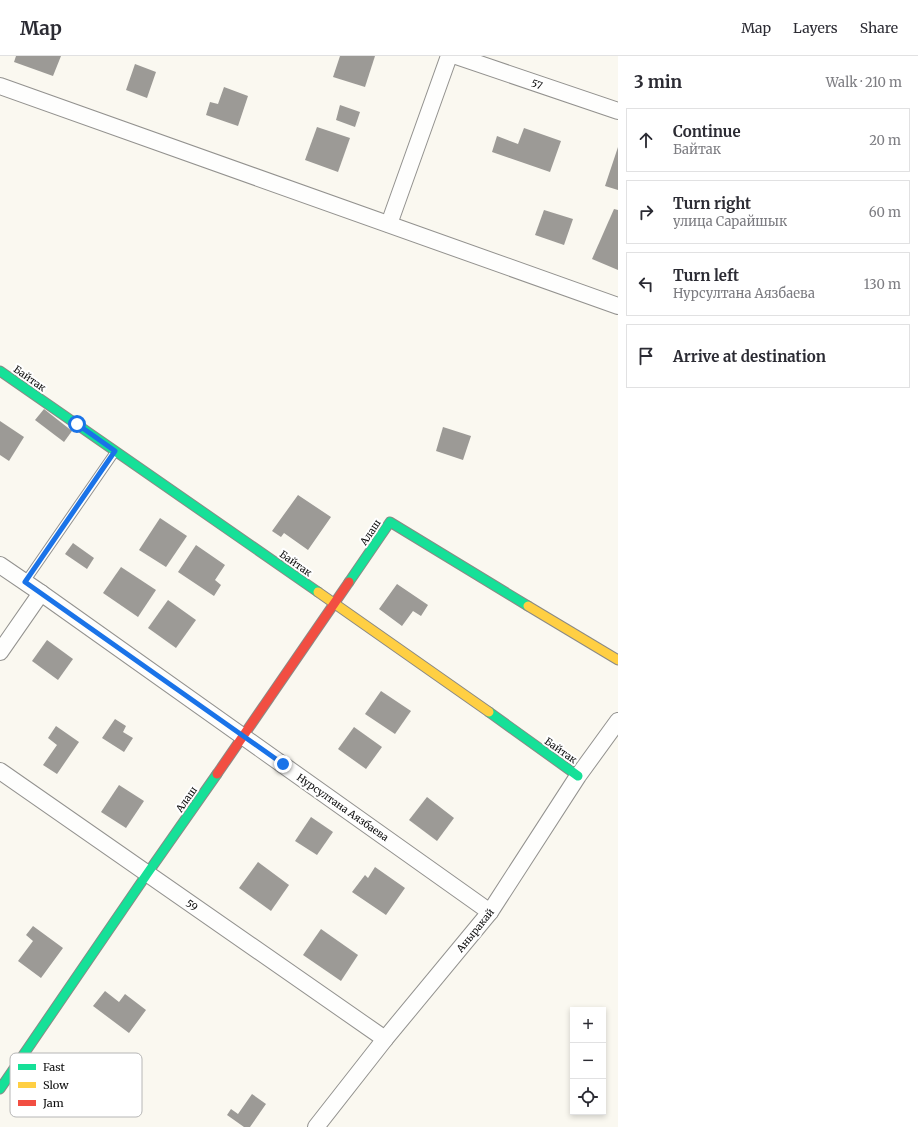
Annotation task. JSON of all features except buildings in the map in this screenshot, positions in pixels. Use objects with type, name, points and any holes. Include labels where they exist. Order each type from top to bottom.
[{"type":"street","points":[[388,224],[449,56]]},
{"type":"street","name":"57","points":[[456,56],[618,111]]},
{"type":"street","points":[[0,86],[618,306]]},
{"type":"street","name":"Байтак","points":[[0,371],[335,603],[578,776]]},
{"type":"street","name":"Алаш","points":[[25,1053],[390,522],[618,660]]},
{"type":"street","name":"Нурсултана Аязбаева","points":[[0,565],[244,736],[490,912]]},
{"type":"street","points":[[0,652],[41,593]]},
{"type":"street","name":"Аныракай","points":[[316,1127],[385,1039],[490,912],[578,776],[618,721]]},
{"type":"street","name":"59","points":[[0,771],[385,1039]]},
{"type":"street","name":"Алаш","points":[[0,1089],[10,1074]]},
{"type":"lane","points":[[25,582],[115,451]]},
{"type":"traffic: fast","points":[[0,371],[318,592]]},
{"type":"traffic: fast","points":[[349,582],[390,522],[528,606]]},
{"type":"traffic: fast","points":[[489,712],[578,776]]},
{"type":"traffic: fast","points":[[25,1053],[217,774]]},
{"type":"traffic: fast","points":[[0,1089],[10,1074]]},
{"type":"traffic: slow","points":[[318,592],[489,712]]},
{"type":"traffic: slow","points":[[528,606],[618,660]]},
{"type":"traffic: jam","points":[[217,774],[349,582]]},
{"type":"route","points":[[77,424],[115,451],[25,582],[283,764]]}]
